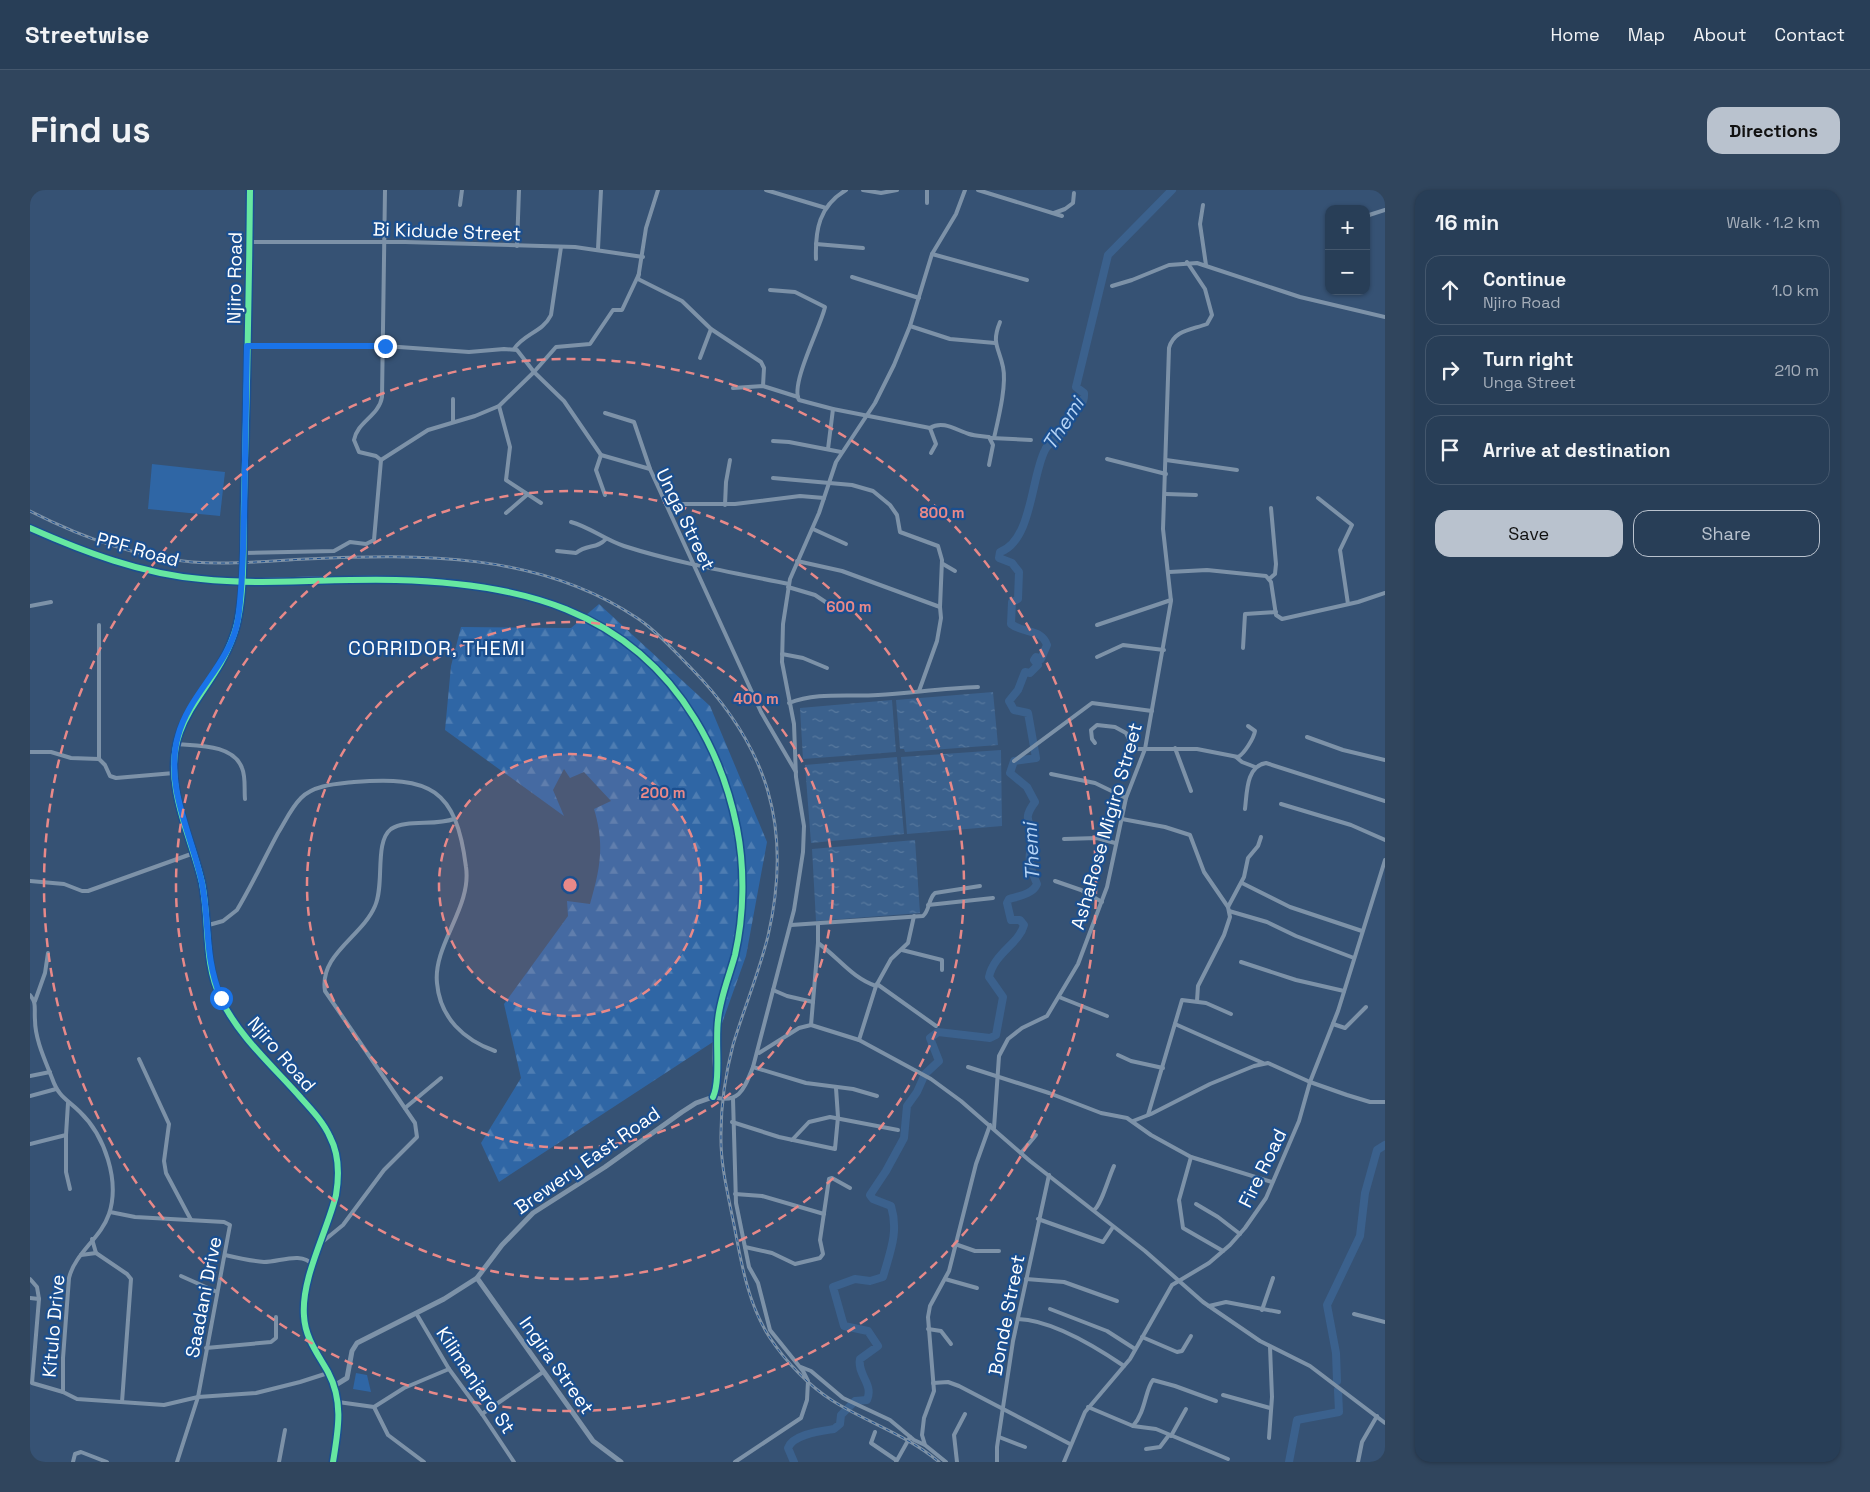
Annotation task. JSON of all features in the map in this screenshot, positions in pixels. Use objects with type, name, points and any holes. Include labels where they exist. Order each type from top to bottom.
[{"type":"street","name":"Njiro Road","points":[[250,190],[243,552],[235,633],[227,652],[189,709],[176,744],[174,773],[182,814],[202,883],[209,960],[214,982],[236,1024],[312,1110],[331,1137],[334,1148],[338,1183],[332,1211],[305,1294],[304,1316],[313,1347],[334,1386],[338,1402],[339,1421],[333,1462]]},
{"type":"street","points":[[380,460],[376,456],[359,452],[354,440],[356,432],[376,412],[382,401],[385,346],[383,242],[385,190]]},
{"type":"street","points":[[460,205],[462,190]]},
{"type":"street","points":[[516,246],[519,190]]},
{"type":"street","points":[[598,249],[601,190]]},
{"type":"street","points":[[380,460],[428,430],[483,414],[499,406],[534,372],[556,347],[585,345],[594,340],[613,310],[621,311],[623,309],[639,274],[646,228],[658,190]]},
{"type":"street","points":[[766,190],[826,208]]},
{"type":"street","points":[[863,190],[881,193],[897,190]]},
{"type":"street","points":[[927,190],[928,203]]},
{"type":"street","points":[[241,581],[407,580],[486,587],[535,598],[580,614],[616,634],[653,664],[678,692],[706,737],[721,767],[733,807],[742,860],[741,918],[734,958],[720,1002],[716,1039],[716,1080],[713,1098],[733,1099],[740,1094],[754,1067],[758,1054],[791,925],[801,874],[804,834],[796,772],[796,740],[782,654],[789,586],[797,561],[813,529],[841,452],[886,382],[910,326],[932,254],[956,214],[965,190]]},
{"type":"street","points":[[978,190],[1062,216]]},
{"type":"street","points":[[816,259],[818,223],[826,208],[843,191]]},
{"type":"street","points":[[1054,213],[1065,209],[1073,203],[1074,193]]},
{"type":"street","points":[[1203,205],[1200,224],[1206,265]]},
{"type":"street","points":[[1370,215],[1385,210]]},
{"type":"street","name":"Bi Kidude Street","points":[[250,242],[383,242],[562,247],[598,249],[643,257]]},
{"type":"street","points":[[816,244],[863,248]]},
{"type":"street","points":[[514,349],[523,337],[547,323],[551,316],[562,247]]},
{"type":"street","points":[[932,254],[1027,280]]},
{"type":"street","points":[[1112,286],[1169,265],[1187,262],[1206,265],[1277,290],[1385,317]]},
{"type":"street","name":"AshaRose Migiro Street","points":[[925,1445],[922,1424],[933,1395],[928,1329],[930,1306],[945,1279],[976,1164],[992,1127],[999,1056],[1008,1039],[1022,1028],[1047,1016],[1078,964],[1102,902],[1126,798],[1146,749],[1171,600],[1164,529],[1167,365],[1171,339],[1176,334],[1207,324],[1212,319],[1212,311],[1205,290],[1187,262]]},
{"type":"street","points":[[639,274],[640,282],[682,301],[711,329],[763,364],[763,386]]},
{"type":"street","points":[[852,277],[920,298]]},
{"type":"street","points":[[770,290],[795,292],[825,307],[810,354],[800,375],[798,397]]},
{"type":"street","points":[[989,465],[993,444],[991,438],[1001,408],[1004,376],[995,343],[1000,322]]},
{"type":"street","points":[[910,326],[950,339],[995,343]]},
{"type":"street","points":[[700,358],[711,329]]},
{"type":"street","points":[[247,346],[385,346],[469,352],[514,349],[520,353],[534,372],[568,406],[601,455],[596,473],[605,495]]},
{"type":"street","points":[[733,388],[763,386],[798,397],[804,402],[834,409],[930,428],[934,426],[949,426],[970,434],[991,438],[1031,440]]},
{"type":"street","points":[[453,399],[453,422]]},
{"type":"street","points":[[499,406],[510,447],[506,480],[541,503]]},
{"type":"street","points":[[828,448],[834,409]]},
{"type":"street","points":[[605,413],[634,422],[650,469]]},
{"type":"street","points":[[930,428],[936,444],[931,453]]},
{"type":"street","points":[[773,441],[828,448],[841,452]]},
{"type":"street","name":"Unga Street","points":[[601,455],[650,469],[761,712],[796,772]]},
{"type":"street","points":[[1107,459],[1166,474]]},
{"type":"street","points":[[243,552],[334,551],[350,542],[366,544],[373,542],[380,460]]},
{"type":"street","points":[[725,505],[726,482],[730,460]]},
{"type":"street","points":[[1166,460],[1237,470]]},
{"type":"street","points":[[773,478],[859,487],[878,495],[890,505],[897,516],[900,532],[938,546],[942,564],[941,618],[937,641],[919,691]]},
{"type":"street","points":[[506,513],[528,494]]},
{"type":"street","points":[[1166,494],[1196,495]]},
{"type":"street","points":[[666,504],[725,505],[800,496],[824,498]]},
{"type":"street","points":[[1318,498],[1352,524],[1340,550],[1348,604]]},
{"type":"street","points":[[1269,578],[1276,570],[1271,508]]},
{"type":"street","points":[[571,522],[588,528],[606,539],[632,548],[789,586],[815,595],[833,607],[848,610]]},
{"type":"street","name":"PPF Road","points":[[30,528],[86,550],[154,572],[205,580],[241,581]]},
{"type":"street","points":[[813,529],[846,544]]},
{"type":"street","points":[[557,551],[576,553],[583,547],[600,545],[606,539]]},
{"type":"street","points":[[797,561],[842,571],[940,607]]},
{"type":"street","points":[[942,564],[955,571]]},
{"type":"street","points":[[1169,572],[1229,571],[1258,574],[1269,578]]},
{"type":"street","points":[[1269,578],[1278,618],[1287,618],[1348,604],[1385,593]]},
{"type":"street","points":[[1097,625],[1171,600]]},
{"type":"street","points":[[30,606],[51,602]]},
{"type":"street","points":[[1243,648],[1245,614],[1276,612]]},
{"type":"street","points":[[98,626],[99,759]]},
{"type":"street","points":[[1097,657],[1116,647],[1130,644],[1164,650]]},
{"type":"street","points":[[782,654],[803,658],[827,668]]},
{"type":"street","points":[[790,703],[806,697],[873,696],[978,688]]},
{"type":"street","points":[[1014,761],[1092,703],[1152,711]]},
{"type":"street","points":[[1096,743],[1091,735],[1092,727],[1104,726],[1126,733],[1134,749],[1175,748],[1211,750],[1236,757],[1242,762],[1255,767]]},
{"type":"street","points":[[1236,757],[1242,755],[1255,735],[1255,730],[1248,726]]},
{"type":"street","points":[[1307,737],[1343,750],[1385,760]]},
{"type":"street","points":[[176,744],[226,751],[234,757],[243,770],[245,799]]},
{"type":"street","points":[[1175,748],[1191,791]]},
{"type":"street","points":[[30,752],[51,752],[71,758],[99,759],[105,765],[110,776],[116,778],[174,773]]},
{"type":"street","points":[[1245,809],[1250,774],[1259,764],[1270,764],[1385,801]]},
{"type":"street","points":[[1052,774],[1095,784],[1126,798]]},
{"type":"street","points":[[205,926],[222,921],[236,910],[288,815],[301,798],[312,790],[342,783],[402,780],[420,785],[437,794],[448,806],[460,834],[467,877],[458,911],[440,962],[437,984],[440,997],[456,1027],[466,1038],[495,1051]]},
{"type":"street","points":[[1281,804],[1351,826],[1385,840]]},
{"type":"street","points":[[321,1243],[343,1225],[384,1170],[417,1138],[418,1131],[405,1108],[336,1010],[325,991],[323,981],[325,971],[336,953],[371,916],[382,881],[380,851],[385,837],[391,830],[403,825],[432,824],[454,818]]},
{"type":"street","points":[[1122,819],[1165,827],[1190,835],[1204,872],[1229,909],[1267,922],[1296,936],[1354,958]]},
{"type":"street","points":[[1197,1001],[1198,986],[1224,935],[1228,925],[1229,909],[1242,883],[1248,858],[1258,846],[1261,837]]},
{"type":"street","points":[[1064,839],[1097,838],[1116,843]]},
{"type":"street","points":[[30,881],[68,884],[82,891],[88,891],[194,853]]},
{"type":"street","name":"Fire Road","points":[[1064,1462],[1070,1444],[1088,1407],[1124,1366],[1165,1295],[1178,1280],[1200,1268],[1223,1251],[1240,1234],[1263,1205],[1299,1122],[1310,1082],[1333,1024],[1385,860]]},
{"type":"street","points":[[1055,881],[1081,890],[1102,902]]},
{"type":"street","points":[[1242,883],[1290,907],[1362,931]]},
{"type":"street","points":[[791,925],[925,914],[931,897],[936,893],[980,886]]},
{"type":"street","points":[[928,905],[993,898]]},
{"type":"street","points":[[858,1040],[877,985],[891,959],[902,950],[911,935],[914,916]]},
{"type":"street","points":[[811,1025],[818,924]]},
{"type":"street","points":[[818,943],[855,976],[877,985],[936,1026]]},
{"type":"street","points":[[902,950],[942,960],[942,970]]},
{"type":"street","points":[[48,954],[45,973],[35,1001],[32,1021],[56,1089],[68,1103],[82,1113],[99,1137],[104,1149],[108,1160],[111,1183],[110,1212]]},
{"type":"street","points":[[1241,962],[1296,980],[1344,991]]},
{"type":"street","points":[[774,990],[787,996],[813,1002]]},
{"type":"street","points":[[30,994],[35,1001]]},
{"type":"street","points":[[1059,997],[1107,1016]]},
{"type":"street","points":[[1148,1115],[1182,1000],[1197,1001],[1230,1014]]},
{"type":"street","points":[[1333,1024],[1345,1028],[1366,1007]]},
{"type":"street","points":[[1175,1024],[1265,1064],[1275,1065],[1310,1082],[1365,1100],[1385,1102]]},
{"type":"street","points":[[758,1054],[799,1028],[811,1025],[858,1040],[931,1079],[1094,1210],[1209,1306],[1270,1347],[1310,1366],[1385,1423]]},
{"type":"street","points":[[1118,1055],[1131,1061],[1163,1068]]},
{"type":"street","points":[[139,1059],[169,1124],[164,1160],[166,1173],[191,1220]]},
{"type":"street","points":[[1133,1121],[1210,1084],[1265,1064]]},
{"type":"street","points":[[754,1067],[794,1080],[836,1088],[853,1089],[877,1096]]},
{"type":"street","points":[[968,1067],[1133,1121],[1152,1135],[1191,1157],[1272,1182]]},
{"type":"street","points":[[30,1076],[50,1072]]},
{"type":"street","points":[[405,1108],[441,1078]]},
{"type":"street","points":[[732,1122],[792,1140],[835,1149],[837,1146],[838,1117],[836,1088]]},
{"type":"street","points":[[30,1096],[56,1089]]},
{"type":"street","name":"Brewery East Road","points":[[334,1386],[347,1378],[352,1351],[358,1343],[478,1278],[502,1245],[533,1213],[605,1167],[696,1103],[713,1098]]},
{"type":"street","points":[[733,1099],[732,1122],[736,1150],[735,1194],[749,1267],[758,1283],[770,1330],[799,1366],[808,1381],[807,1400],[801,1418],[735,1462]]},
{"type":"street","points":[[68,1103],[66,1172],[70,1189]]},
{"type":"street","points":[[792,1140],[809,1122],[838,1117],[898,1130]]},
{"type":"street","points":[[30,1144],[66,1135]]},
{"type":"street","points":[[1021,1153],[1036,1135]]},
{"type":"street","points":[[1191,1157],[1179,1200],[1183,1228],[1223,1251]]},
{"type":"street","points":[[1094,1210],[1100,1205],[1104,1186],[1114,1166]]},
{"type":"street","name":"Bonde Street","points":[[997,1462],[1003,1407],[1018,1319],[1049,1175]]},
{"type":"street","points":[[745,1247],[772,1253],[795,1264],[820,1258],[823,1254],[820,1240],[829,1179],[832,1178],[850,1188]]},
{"type":"street","points":[[735,1194],[762,1196],[824,1214]]},
{"type":"street","points":[[1196,1204],[1218,1216],[1240,1234]]},
{"type":"street","name":"Saadani Drive","points":[[110,1212],[135,1218],[224,1222],[230,1226],[198,1398],[178,1462]]},
{"type":"street","name":"Kitulo Drive","points":[[110,1212],[72,1266],[69,1278],[62,1358],[62,1392],[77,1399],[164,1405],[198,1398],[256,1392],[308,1380],[328,1373]]},
{"type":"street","points":[[1038,1219],[1103,1242],[1113,1226]]},
{"type":"street","points":[[92,1239],[96,1253],[127,1274],[131,1280],[122,1402]]},
{"type":"street","points":[[955,1244],[975,1251],[999,1251]]},
{"type":"street","points":[[80,1255],[96,1253]]},
{"type":"street","points":[[225,1255],[267,1262],[301,1258],[308,1260],[313,1265]]},
{"type":"street","points":[[181,1276],[217,1292]]},
{"type":"street","name":"Ingira Street","points":[[478,1278],[593,1441],[621,1462]]},
{"type":"street","points":[[1262,1310],[1274,1278]]},
{"type":"street","points":[[30,1279],[37,1287],[39,1299],[31,1376],[35,1385],[62,1392]]},
{"type":"street","points":[[945,1279],[977,1288]]},
{"type":"street","points":[[1026,1279],[1064,1282],[1117,1301]]},
{"type":"street","points":[[30,1298],[39,1299]]},
{"type":"street","points":[[1209,1306],[1226,1302],[1279,1312]]},
{"type":"street","points":[[1050,1309],[1107,1331],[1135,1349]]},
{"type":"street","name":"Kilimanjaro St","points":[[416,1313],[448,1370],[482,1414],[514,1462]]},
{"type":"street","points":[[1354,1314],[1385,1322]]},
{"type":"street","points":[[206,1348],[271,1342],[276,1338],[276,1317]]},
{"type":"street","points":[[1018,1319],[1040,1322],[1093,1347],[1124,1366]]},
{"type":"street","points":[[928,1329],[941,1331],[951,1344]]},
{"type":"street","points":[[1142,1337],[1178,1352],[1182,1351],[1191,1336]]},
{"type":"street","points":[[1269,1438],[1270,1347]]},
{"type":"street","points":[[799,1366],[810,1371],[843,1398],[890,1420],[910,1437],[925,1445],[946,1462]]},
{"type":"street","points":[[338,1402],[374,1407],[404,1388],[448,1370]]},
{"type":"street","points":[[482,1414],[543,1372]]},
{"type":"street","points":[[1133,1426],[1141,1416],[1149,1386],[1153,1380],[1216,1401]]},
{"type":"street","points":[[933,1383],[953,1383],[1003,1407],[1070,1444]]},
{"type":"street","points":[[1223,1395],[1270,1408]]},
{"type":"street","points":[[374,1407],[388,1435],[424,1462]]},
{"type":"street","points":[[1088,1407],[1133,1426],[1149,1426],[1228,1460]]},
{"type":"street","points":[[1146,1449],[1160,1446],[1170,1436],[1186,1409]]},
{"type":"street","points":[[956,1462],[954,1435],[965,1414]]},
{"type":"street","points":[[1358,1462],[1362,1442],[1377,1416]]},
{"type":"street","points":[[279,1462],[285,1430]]},
{"type":"street","points":[[875,1432],[871,1443],[896,1461],[910,1437]]},
{"type":"street","points":[[999,1437],[1025,1447]]},
{"type":"street","points":[[73,1462],[75,1454],[81,1452],[107,1462]]},
{"type":"green space","points":[[152,464],[225,472],[220,516],[148,509]]},
{"type":"green space","points":[[599,604],[710,706],[767,842],[746,956],[716,1040],[499,1182],[481,1143],[521,1078],[504,1004],[568,916],[567,901],[590,904],[600,857],[599,834],[594,809],[611,801],[584,772],[570,778],[564,769],[553,790],[564,816],[445,730],[451,666],[461,627],[571,628]]},
{"type":"green space","points":[[356,1373],[367,1375],[371,1392],[353,1389]]},
{"type":"water","points":[[993,692],[998,745],[905,752],[904,749],[900,749],[896,700]]},
{"type":"water","points":[[892,700],[896,752],[803,759],[800,708]]},
{"type":"water","points":[[1001,750],[1002,826],[907,834],[901,757]]},
{"type":"water","points":[[897,757],[904,834],[811,843],[805,765]]},
{"type":"water","points":[[915,840],[920,913],[816,921],[812,849]]},
{"type":"waterway","name":"Themi","points":[[794,1462],[788,1448],[791,1443],[808,1434],[834,1429],[840,1424],[841,1415],[855,1401],[867,1400],[869,1394],[861,1370],[860,1359],[878,1346],[868,1331],[844,1326],[833,1287],[855,1279],[870,1281],[883,1277],[893,1242],[893,1215],[891,1206],[873,1199],[870,1195],[904,1138],[907,1106],[917,1092],[925,1074],[939,1061],[930,1038],[938,1032],[990,1038],[996,1035],[1003,997],[989,977],[996,961],[1017,938],[1024,925],[1020,920],[1011,920],[1007,903],[1009,899],[1029,892],[1037,884],[1032,873],[1030,861],[1033,838],[1028,821],[1028,814],[1035,802],[1027,787],[1010,773],[1014,761],[1036,758],[1028,713],[1014,710],[1009,701],[1018,690],[1025,672],[1030,673],[1038,665],[1034,660],[1036,657],[1041,659],[1047,645],[1041,636],[1011,624],[1012,602],[1018,599],[1019,572],[1012,563],[999,558],[1000,552],[1011,546],[1025,522],[1040,462],[1046,448],[1063,432],[1068,417],[1083,402],[1084,393],[1076,387],[1108,255],[1172,190]]},
{"type":"waterway","points":[[1337,1381],[1336,1353],[1327,1305],[1360,1236],[1365,1193],[1377,1150],[1385,1145]]},
{"type":"waterway","points":[[1289,1462],[1297,1420],[1339,1412],[1338,1390]]},
{"type":"railway","points":[[30,511],[88,537],[129,551],[192,562],[235,563],[349,557],[392,557],[435,558],[519,569],[560,580],[599,596],[644,623],[691,668],[717,698],[739,728],[756,759],[768,791],[775,824],[777,859],[775,896],[768,936],[733,1045],[726,1077],[721,1122],[723,1170],[747,1286],[757,1313],[770,1338],[783,1356],[807,1381],[846,1409],[914,1444],[939,1462]]},
{"type":"cycle path","points":[[250,190],[244,550],[238,620],[225,655],[183,724],[177,743],[174,765],[178,802],[202,883],[209,956],[215,985],[228,1013],[247,1039],[321,1122],[333,1144],[337,1158],[338,1181],[336,1195],[310,1271],[304,1301],[305,1324],[309,1339],[333,1383],[338,1405],[337,1439],[333,1462]]},
{"type":"cycle path","points":[[30,528],[114,561],[179,576],[249,582],[372,580],[441,582],[527,596],[566,609],[603,627],[637,651],[668,682],[703,732],[721,771],[730,799],[740,844],[742,908],[735,955],[719,1012],[717,1029],[717,1081],[713,1097]]},
{"type":"district","name":"CORRIDOR, THEMI","points":[[437,648]]},
{"type":"route","points":[[221,998],[214,982],[209,960],[202,883],[182,814],[174,773],[176,744],[182,723],[189,709],[227,652],[238,620],[243,552],[247,346],[305,348],[385,346]]}]
